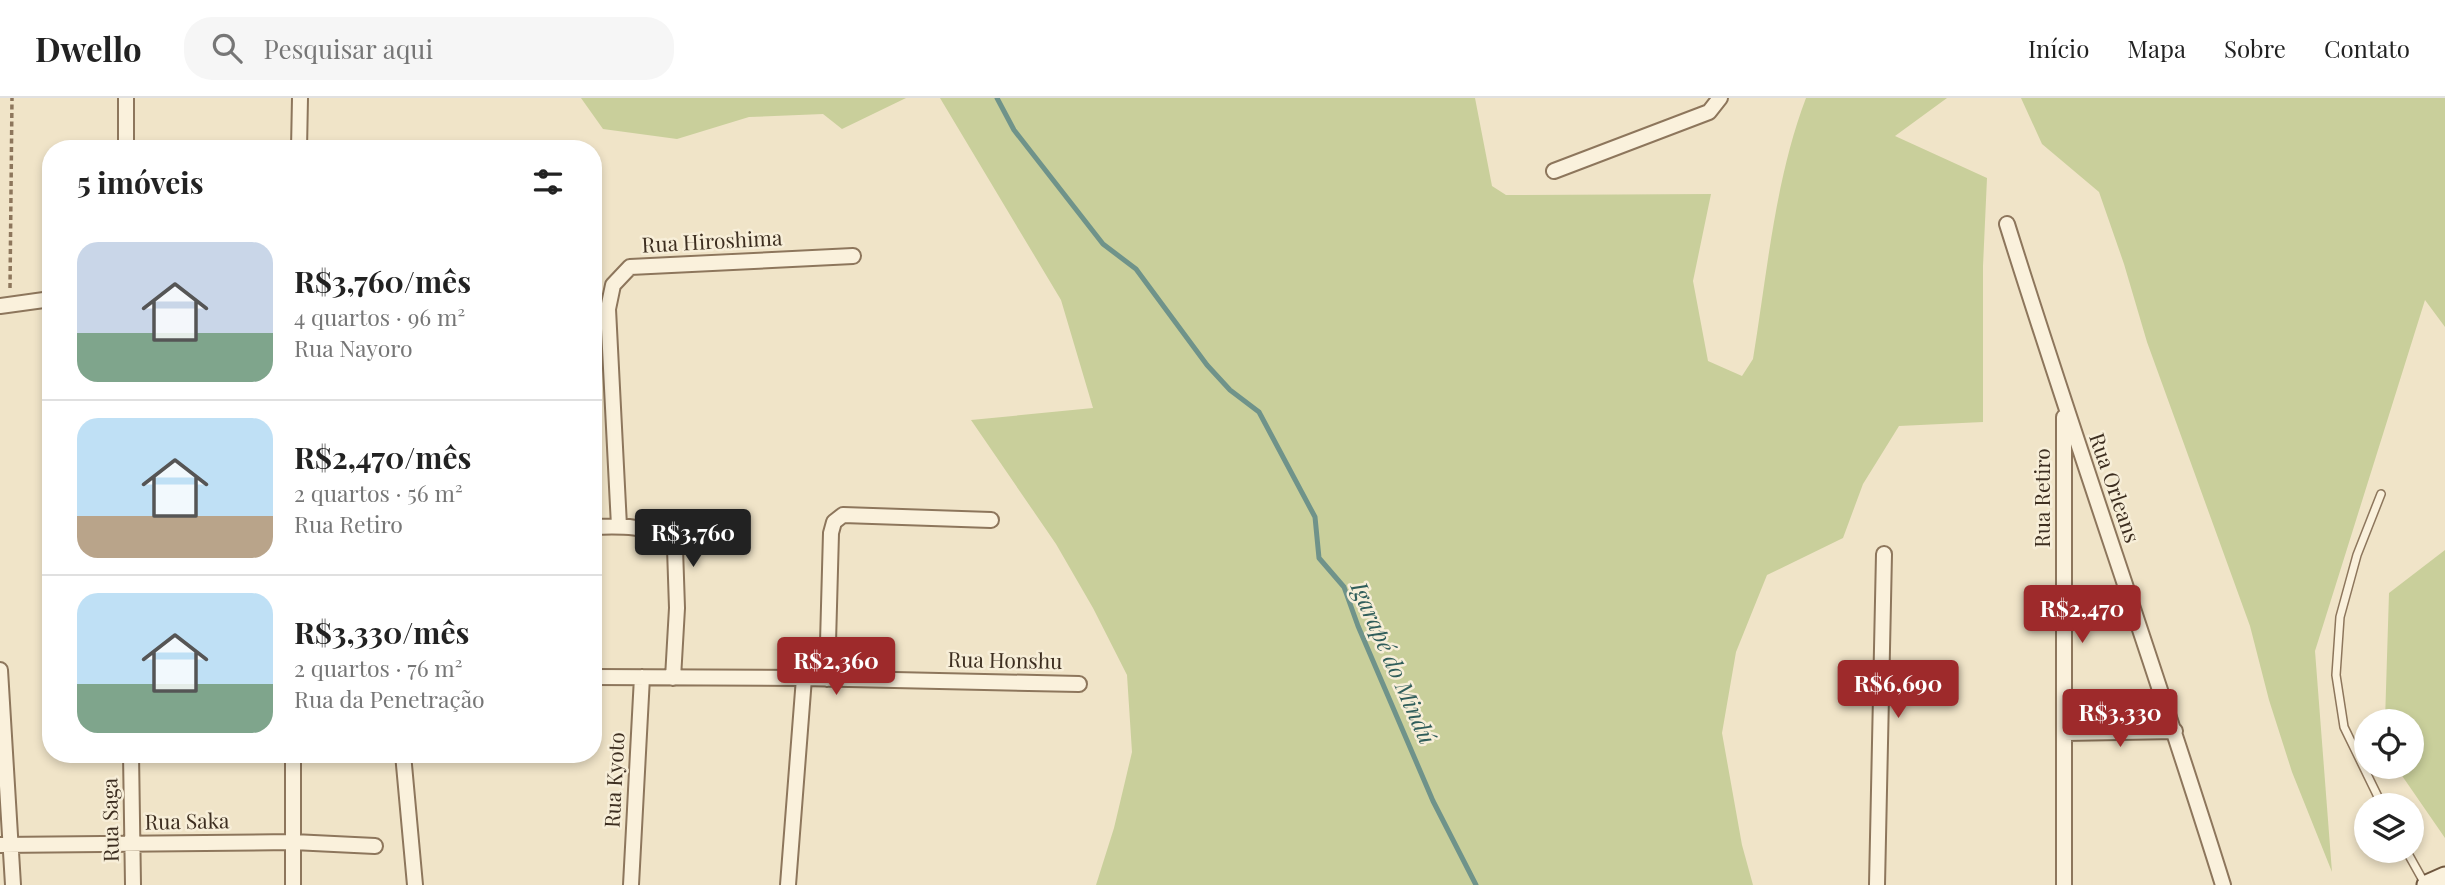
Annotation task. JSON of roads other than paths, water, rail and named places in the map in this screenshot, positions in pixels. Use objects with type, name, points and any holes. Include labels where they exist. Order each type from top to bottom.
[{"type":"main road","points":[[2426,885],[2445,877]]},
{"type":"street","points":[[125,140],[126,98]]},
{"type":"street","points":[[299,140],[300,98]]},
{"type":"street","points":[[1553,171],[1709,112],[1720,98]]},
{"type":"street","name":"Rua Orleans","points":[[2007,223],[2064,405],[2175,731],[2223,885]]},
{"type":"street","name":"Rua Hiroshima","points":[[619,526],[608,309],[613,285],[630,267],[853,256]]},
{"type":"street","points":[[5,305],[42,300]]},
{"type":"street","name":"Rua Retiro","points":[[2064,405],[2064,885]]},
{"type":"street","points":[[827,679],[831,533],[834,522],[843,515],[991,520]]},
{"type":"street","points":[[602,527],[643,529],[672,541],[675,548],[677,608],[673,678]]},
{"type":"street","points":[[1877,885],[1884,554]]},
{"type":"street","points":[[0,670],[5,845],[13,885]]},
{"type":"street","name":"Rua Honshu","points":[[602,677],[1079,684]]},
{"type":"street","name":"Rua Kyoto","points":[[631,885],[642,677]]},
{"type":"street","points":[[788,885],[804,678]]},
{"type":"street","points":[[2064,733],[2175,731]]},
{"type":"street","name":"Rua Saga","points":[[131,763],[133,885]]},
{"type":"street","points":[[293,763],[293,885]]},
{"type":"street","points":[[404,763],[415,885]]},
{"type":"street","name":"Rua Saka","points":[[5,845],[293,842],[375,846]]},
{"type":"lane","points":[[2376,793],[2344,727],[2336,675],[2340,617],[2357,555],[2381,494]]},
{"type":"lane","points":[[2413,863],[2426,885]]},
{"type":"waterway","name":"Igarapé do Mindú","points":[[997,98],[1014,130],[1103,244],[1136,269],[1207,365],[1230,390],[1259,412],[1315,517],[1319,558],[1344,587],[1433,801],[1476,885]]}]
